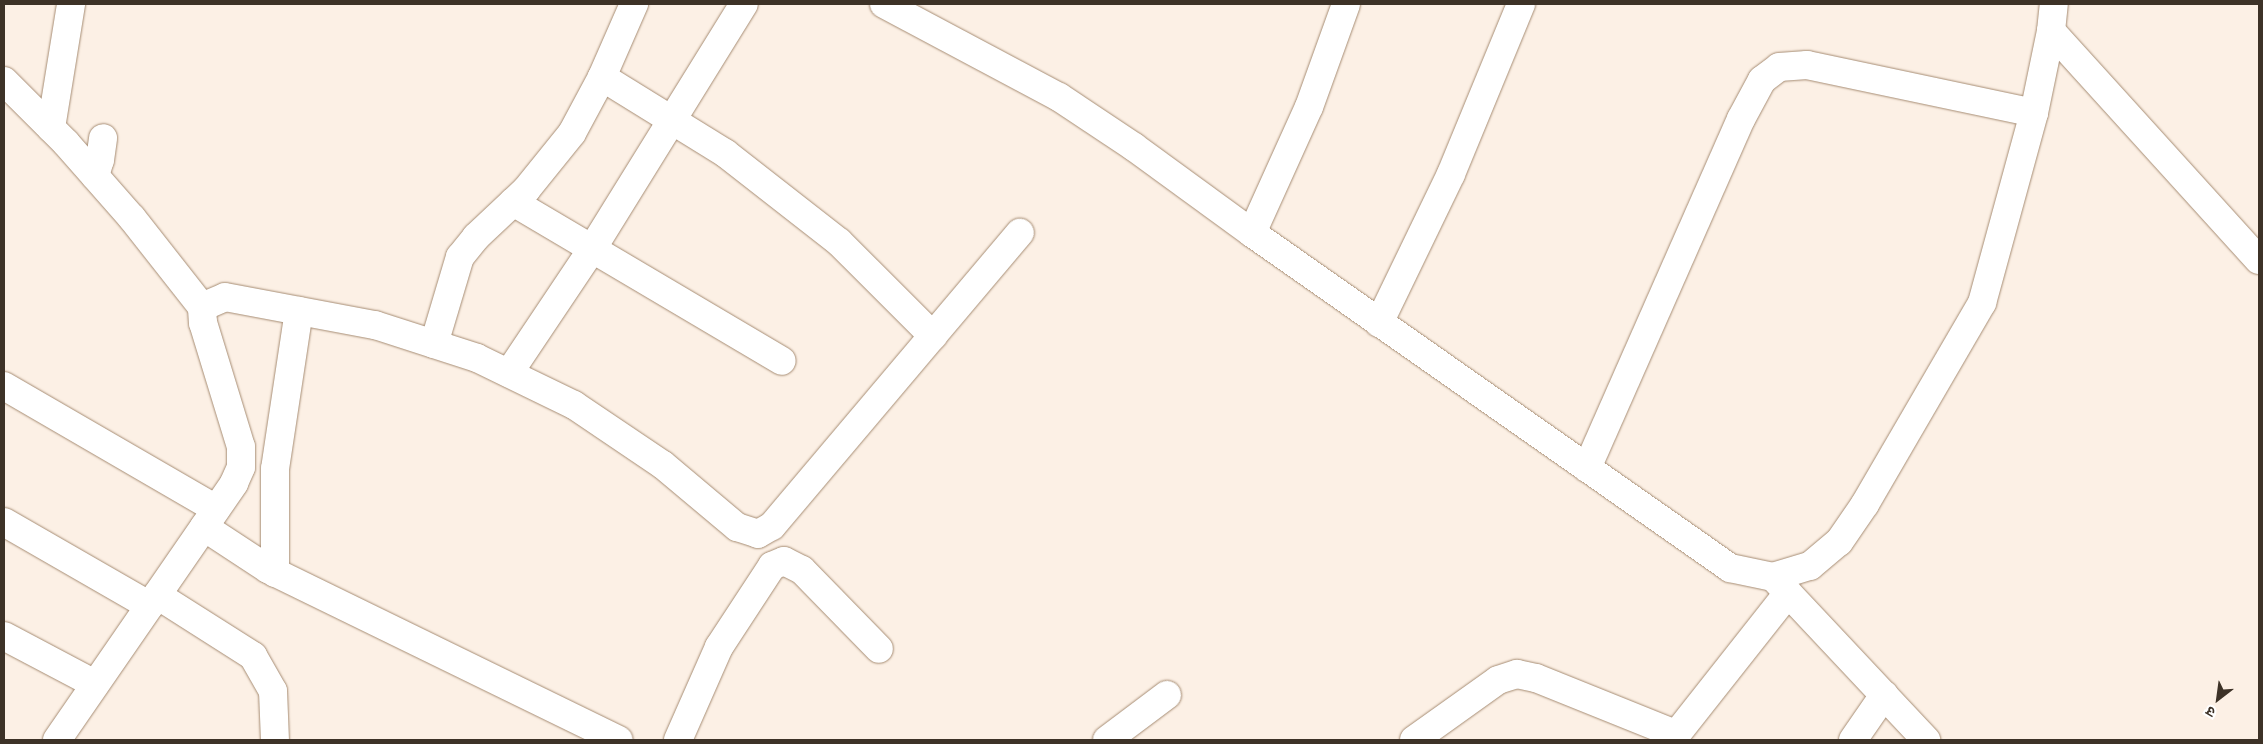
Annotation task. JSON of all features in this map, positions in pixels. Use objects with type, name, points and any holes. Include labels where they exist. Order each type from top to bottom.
[{"type":"street","points":[[51,128],[71,4]]},
{"type":"street","points":[[434,344],[460,257],[476,237],[526,190],[572,133],[602,77],[634,4]]},
{"type":"street","points":[[509,373],[592,249],[744,4]]},
{"type":"street","points":[[1252,233],[1309,107],[1346,4]]},
{"type":"street","points":[[1379,323],[1451,174],[1521,4]]},
{"type":"street","points":[[1414,740],[1498,680],[1517,674],[1536,678],[1674,737],[1781,585],[1810,566],[1840,542],[1865,504],[1982,303],[2034,113],[2051,32],[2054,4]]},
{"type":"street","points":[[893,6],[1059,97],[1134,147],[1379,323],[1730,568],[1781,585],[1926,740]]},
{"type":"street","points":[[2051,32],[2259,260]]},
{"type":"street","points":[[1587,468],[1737,128],[1762,80],[1779,67],[1807,65],[2034,113]]},
{"type":"street","points":[[602,77],[725,154],[839,242],[933,336]]},
{"type":"street","points":[[4,81],[51,128],[132,218],[202,307],[202,323],[241,447],[241,467],[234,483],[57,740]]},
{"type":"street","points":[[95,176],[104,138]]},
{"type":"street","points":[[513,202],[782,361]]},
{"type":"street","points":[[202,307],[225,298],[375,325],[477,358],[574,405],[663,465],[737,528],[758,534],[772,526],[1020,233]]},
{"type":"street","points":[[275,573],[275,469],[299,311]]},
{"type":"street","points":[[4,386],[210,518],[248,558],[275,573],[619,740]]},
{"type":"street","points":[[4,522],[153,600],[253,656],[273,691],[275,740]]},
{"type":"street","points":[[678,740],[718,647],[772,566],[784,561],[802,570],[879,649]]},
{"type":"street","points":[[4,636],[95,684]]},
{"type":"street","points":[[1107,740],[1167,695]]},
{"type":"street","points":[[1853,740],[1884,695]]}]
